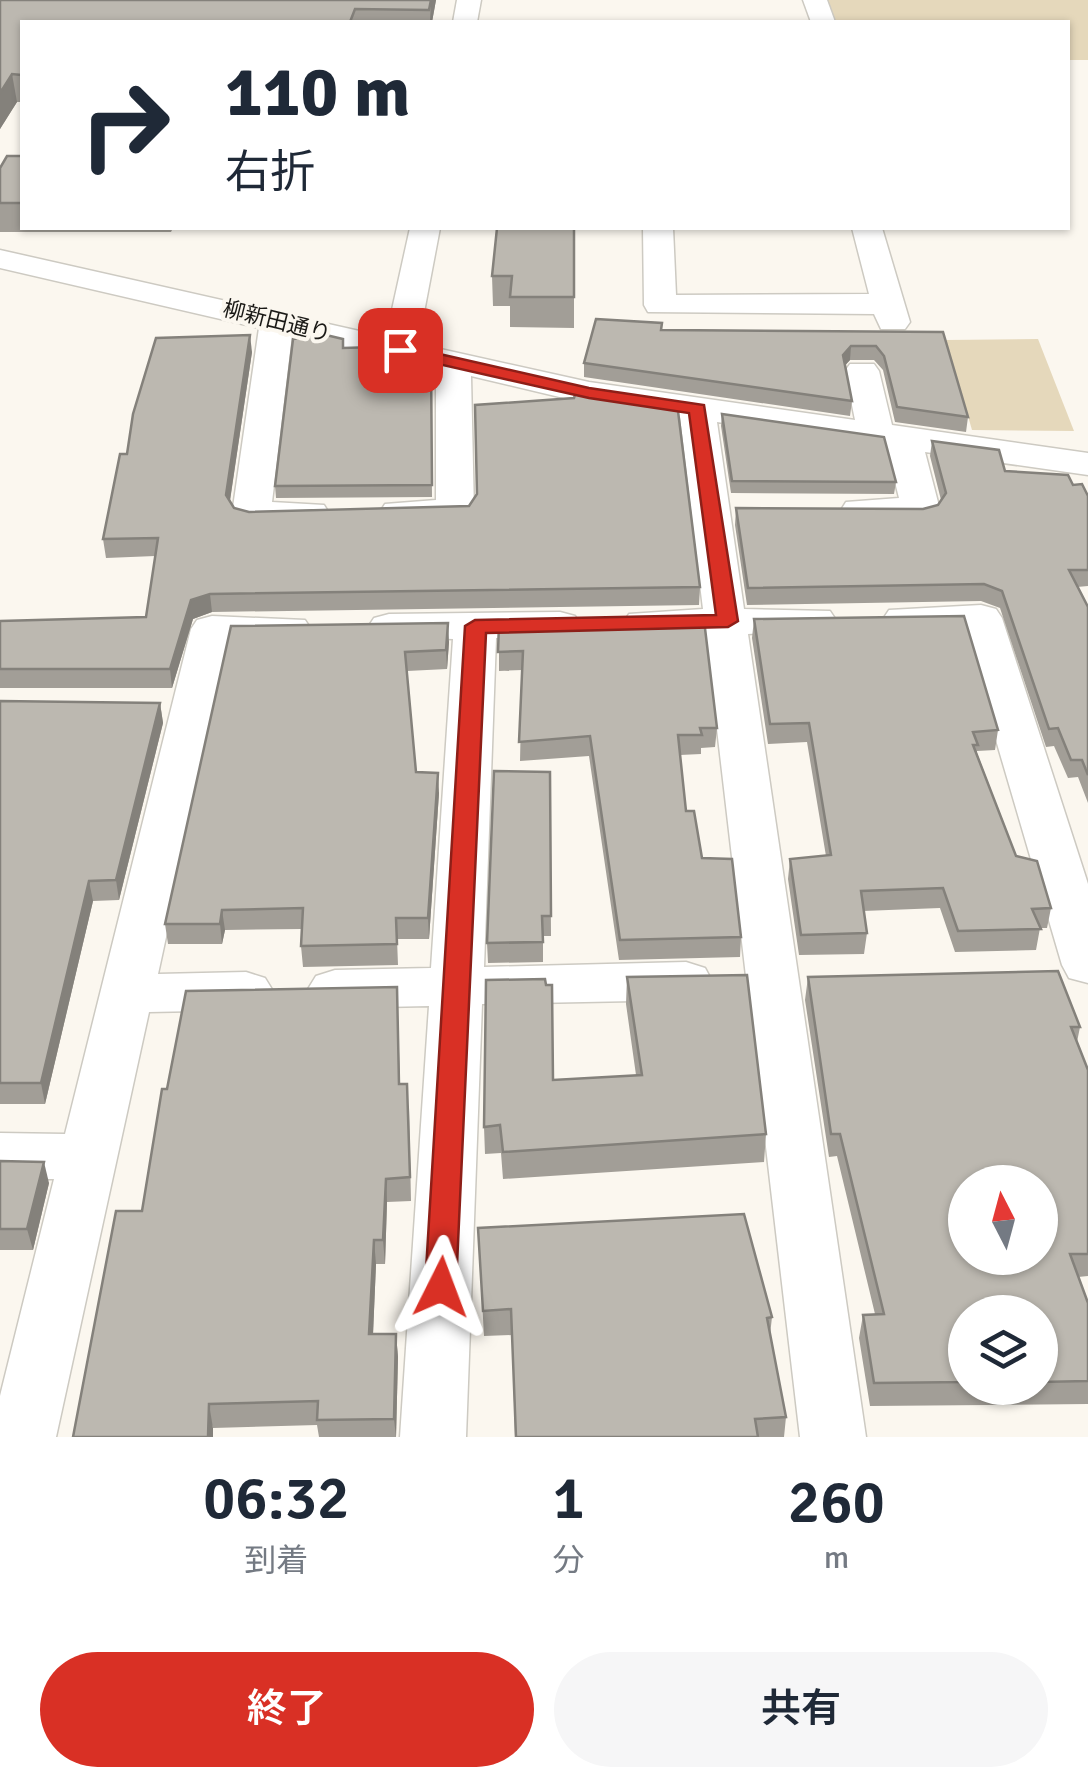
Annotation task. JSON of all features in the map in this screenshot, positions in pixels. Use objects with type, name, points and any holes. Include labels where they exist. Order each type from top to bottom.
[{"type":"street","points":[[400,350],[425,230]]},
{"type":"street","points":[[658,230],[660,304],[891,313],[869,230]]},
{"type":"street","name":"柳新田通り","points":[[0,260],[589,393],[1088,464]]},
{"type":"street","points":[[277,321],[251,514],[455,512],[453,364]]},
{"type":"street","points":[[826,510],[920,510],[862,372]]},
{"type":"street","points":[[697,409],[732,509],[728,621],[793,978],[833,1437]]},
{"type":"street","points":[[24,1437],[124,994],[175,706],[212,630],[981,618],[1075,970]]},
{"type":"street","points":[[433,1437],[475,626]]},
{"type":"street","points":[[124,994],[793,978]]},
{"type":"street","points":[[0,1156],[86,1157]]},
{"type":"shaded area","points":[[826,0],[1088,0],[1088,60],[1070,60],[1070,20],[831,20]]},
{"type":"shaded area","points":[[1038,339],[1074,431],[972,430],[946,340]]},
{"type":"building","points":[[0,0],[431,0],[429,10],[355,9],[351,20],[20,20],[20,75],[12,74],[0,93]]},
{"type":"building","points":[[7,156],[20,156],[20,203],[0,203],[0,168]]},
{"type":"building","points":[[497,230],[574,230],[574,297],[510,297],[512,276],[492,276]]},
{"type":"building","points":[[596,319],[662,323],[661,330],[943,332],[968,417],[897,407],[884,356],[876,346],[851,346],[843,355],[852,401],[584,363]]},
{"type":"building","points":[[250,335],[226,495],[234,508],[249,512],[469,506],[477,494],[475,405],[574,398],[577,388],[677,403],[700,587],[210,594],[191,600],[170,669],[0,669],[0,621],[146,617],[158,538],[103,539],[120,454],[127,454],[133,414],[156,338]]},
{"type":"building","points":[[326,335],[343,339],[343,348],[376,347],[381,357],[431,359],[432,485],[275,486],[293,339]]},
{"type":"building","points":[[722,414],[884,437],[896,482],[732,481]]},
{"type":"building","points":[[932,441],[999,450],[1005,471],[1068,475],[1073,485],[1082,484],[1088,496],[1088,570],[1069,570],[1088,607],[1088,775],[1082,760],[1071,760],[1058,728],[1049,729],[1002,591],[984,584],[748,588],[736,508],[923,509],[938,505],[946,493]]},
{"type":"building","points":[[964,616],[998,730],[973,732],[978,745],[973,745],[1016,856],[1037,861],[1051,908],[1032,909],[1041,929],[958,931],[943,888],[861,891],[867,933],[801,935],[790,859],[831,855],[809,723],[770,724],[754,619]]},
{"type":"building","points":[[704,620],[717,728],[700,728],[702,735],[678,735],[686,811],[694,811],[702,858],[732,859],[741,937],[620,940],[590,736],[519,742],[523,651],[498,652],[499,623]]},
{"type":"building","points":[[448,623],[446,650],[405,652],[416,772],[438,773],[428,918],[396,918],[397,944],[301,946],[303,908],[222,910],[220,924],[165,924],[231,626]]},
{"type":"building","points":[[0,701],[160,703],[116,880],[89,881],[41,1083],[0,1083]]},
{"type":"building","points":[[494,771],[550,772],[551,916],[542,916],[543,942],[487,943]]},
{"type":"building","points":[[1058,971],[1080,1027],[1071,1027],[1088,1070],[1088,1254],[1070,1254],[1088,1303],[1088,1381],[1058,1382],[1058,1295],[948,1295],[948,1382],[874,1383],[863,1315],[884,1314],[840,1134],[831,1134],[808,977]]},
{"type":"building","points":[[747,975],[766,1134],[503,1152],[500,1125],[484,1127],[486,980],[545,979],[546,985],[552,985],[553,1080],[642,1075],[627,977]]},
{"type":"building","points":[[397,987],[399,1084],[407,1084],[410,1177],[386,1179],[383,1240],[374,1240],[369,1334],[396,1334],[394,1419],[317,1420],[318,1401],[209,1404],[208,1437],[73,1437],[116,1211],[142,1211],[162,1089],[167,1089],[186,991]]},
{"type":"building","points":[[0,1161],[44,1162],[27,1229],[0,1229]]},
{"type":"building","points":[[744,1214],[772,1317],[767,1318],[786,1417],[755,1419],[758,1437],[516,1437],[511,1309],[483,1311],[478,1228]]},
{"type":"route","points":[[400,350],[589,393],[697,409],[728,621],[475,626],[441,1287]]}]
